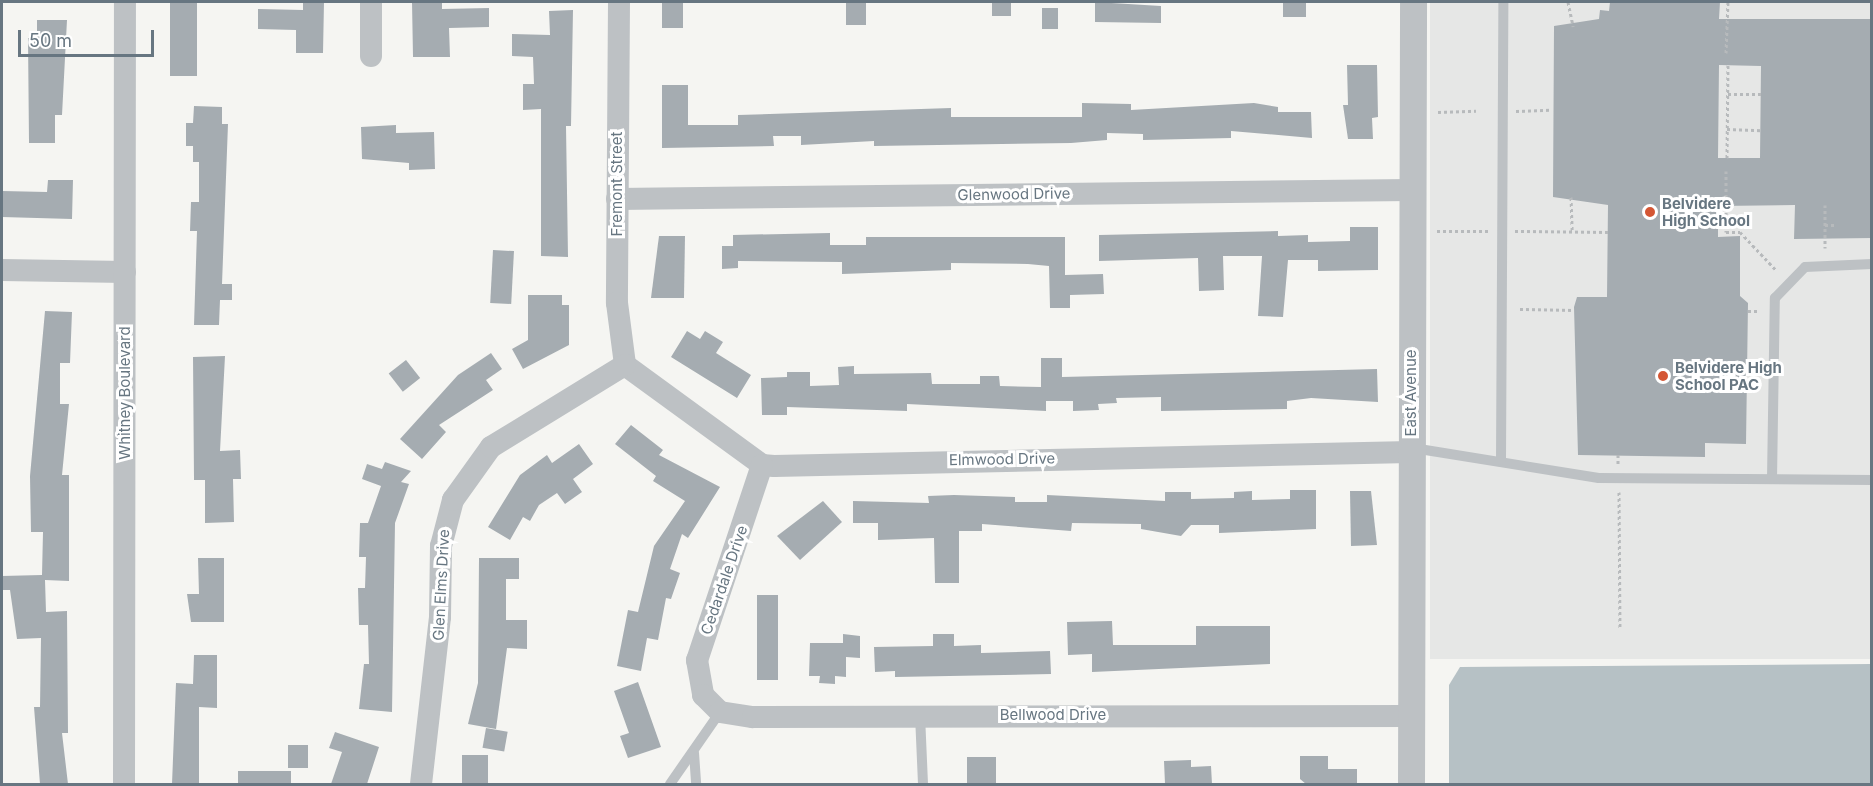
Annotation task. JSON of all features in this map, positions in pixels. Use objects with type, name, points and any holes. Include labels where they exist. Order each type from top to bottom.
[{"type":"street","name":"Whitney Boulevard","points":[[124,784],[125,2]]},
{"type":"street","points":[[371,2],[371,56]]},
{"type":"street","name":"Fremont Street","points":[[620,2],[616,199],[618,340],[625,365]]},
{"type":"street","name":"East Avenue","points":[[1412,784],[1413,2]]},
{"type":"street","name":"Glenwood Drive","points":[[616,199],[1411,190]]},
{"type":"street","points":[[2,270],[126,272]]},
{"type":"street","points":[[625,365],[762,465]]},
{"type":"street","name":"Glen Elms Drive","points":[[421,784],[440,617],[441,546],[453,500],[491,447],[625,365]]},
{"type":"street","name":"Elmwood Drive","points":[[762,465],[1411,450]]},
{"type":"street","name":"Cedardale Drive","points":[[720,712],[703,695],[697,660],[762,465]]},
{"type":"street","name":"Bellwood Drive","points":[[720,712],[753,717],[920,714],[1411,716]]},
{"type":"lane","points":[[1501,460],[1503,2]]},
{"type":"lane","points":[[1772,479],[1775,298],[1806,267],[1872,264]]},
{"type":"lane","points":[[1411,450],[1501,460],[1599,478],[1872,480]]},
{"type":"lane","points":[[670,784],[694,753],[720,712]]},
{"type":"lane","points":[[920,714],[923,784]]},
{"type":"lane","points":[[694,753],[696,784]]},
{"type":"path","points":[[1568,2],[1573,26]]},
{"type":"path","points":[[1726,53],[1728,2]]},
{"type":"path","points":[[1727,158],[1728,65]]},
{"type":"path","points":[[1728,94],[1761,94]]},
{"type":"path","points":[[1516,111],[1551,110]]},
{"type":"path","points":[[1438,111],[1476,111]]},
{"type":"path","points":[[1727,129],[1761,130]]},
{"type":"path","points":[[1726,171],[1726,232],[1740,232],[1776,270]]},
{"type":"path","points":[[1571,197],[1572,232]]},
{"type":"path","points":[[1825,205],[1825,248]]},
{"type":"path","points":[[1825,225],[1836,225]]},
{"type":"path","points":[[1437,231],[1489,231]]},
{"type":"path","points":[[1515,231],[1608,232]]},
{"type":"path","points":[[1520,309],[1574,310]]},
{"type":"path","points":[[1748,311],[1759,311]]},
{"type":"path","points":[[1744,365],[1760,365]]},
{"type":"path","points":[[1618,454],[1618,464]]},
{"type":"path","points":[[1618,487],[1620,628]]},
{"type":"shaded area","name":"Belvidere High School","points":[[1430,2],[1871,2],[1871,659],[1430,659]]},
{"type":"shaded area","points":[[1871,664],[1871,784],[1449,784],[1449,685],[1460,667]]},
{"type":"building","points":[[170,2],[197,2],[197,76],[170,76]]},
{"type":"building","points":[[303,2],[324,2],[323,53],[296,53],[296,30],[258,29],[258,9],[303,10]]},
{"type":"building","points":[[412,2],[442,2],[442,9],[489,8],[489,27],[449,28],[450,57],[413,57]]},
{"type":"building","points":[[662,2],[683,2],[683,28],[662,28]]},
{"type":"building","points":[[846,2],[866,2],[866,25],[846,25]]},
{"type":"building","points":[[992,2],[1011,2],[1011,16],[992,16]]},
{"type":"building","points":[[1095,2],[1161,6],[1161,23],[1095,22]]},
{"type":"building","points":[[1283,2],[1306,2],[1306,17],[1283,17]]},
{"type":"building","points":[[1610,2],[1720,2],[1719,19],[1872,19],[1872,238],[1794,239],[1795,205],[1718,206],[1718,237],[1740,236],[1740,296],[1748,303],[1746,444],[1705,443],[1705,457],[1578,455],[1574,307],[1577,297],[1607,297],[1608,205],[1553,197],[1554,26],[1599,19],[1600,10],[1609,11]],"holes":[[[1719,65],[1761,66],[1760,158],[1718,158]]]},
{"type":"building","points":[[1042,8],[1058,8],[1058,29],[1042,29]]},
{"type":"building","points":[[573,10],[571,126],[566,126],[568,257],[541,256],[541,109],[523,110],[523,84],[534,84],[533,57],[512,56],[512,34],[550,35],[549,11]]},
{"type":"building","points":[[37,20],[67,20],[62,115],[55,115],[55,143],[29,143],[28,38],[37,38]]},
{"type":"building","points":[[1347,65],[1377,65],[1378,117],[1372,118],[1373,139],[1348,139],[1343,105],[1348,105]]},
{"type":"building","points":[[662,85],[688,85],[688,125],[738,125],[738,115],[951,108],[951,117],[1082,117],[1082,103],[1131,104],[1131,110],[1254,103],[1278,107],[1278,112],[1311,112],[1312,138],[1231,131],[1231,138],[1143,140],[1143,134],[1107,133],[1107,140],[1071,143],[874,146],[874,141],[801,145],[801,136],[773,136],[774,146],[662,148]]},
{"type":"building","points":[[194,106],[222,107],[222,124],[228,124],[222,284],[232,284],[232,300],[220,300],[219,325],[194,325],[197,231],[190,231],[191,202],[199,202],[199,162],[193,162],[193,146],[186,146],[186,123],[193,123]]},
{"type":"building","points":[[396,125],[396,133],[434,132],[435,169],[409,170],[409,163],[362,159],[361,127]]},
{"type":"building","points":[[48,180],[73,180],[72,219],[2,217],[2,191],[47,192]]},
{"type":"building","points":[[1350,227],[1378,227],[1378,270],[1318,271],[1318,260],[1288,260],[1283,317],[1258,316],[1262,256],[1223,256],[1224,290],[1199,291],[1198,258],[1099,261],[1099,235],[1278,231],[1278,236],[1308,235],[1308,242],[1350,241]]},
{"type":"building","points":[[830,233],[830,245],[866,245],[866,237],[1065,237],[1065,275],[1103,274],[1104,294],[1070,295],[1070,308],[1050,308],[1049,266],[1028,264],[951,263],[951,270],[842,274],[842,262],[738,261],[738,268],[722,269],[722,246],[733,246],[733,235]]},
{"type":"building","points":[[659,236],[685,236],[684,298],[651,298]]},
{"type":"building","points":[[493,250],[514,251],[511,304],[490,303]]},
{"type":"building","points":[[528,295],[562,295],[562,305],[569,305],[569,345],[523,369],[512,349],[528,340]]},
{"type":"building","points":[[45,311],[72,312],[70,363],[60,363],[60,404],[69,404],[62,475],[69,475],[69,581],[45,580],[46,612],[67,611],[68,733],[62,733],[68,784],[40,784],[34,707],[40,707],[41,638],[17,639],[10,590],[2,590],[2,576],[42,575],[43,532],[31,532],[30,476]]},
{"type":"building","points":[[687,331],[700,339],[705,331],[723,342],[716,353],[751,375],[737,398],[671,357]]},
{"type":"building","points":[[491,353],[502,369],[486,380],[493,390],[439,425],[446,432],[422,459],[400,439],[458,375]]},
{"type":"building","points":[[225,356],[220,451],[240,450],[241,479],[233,479],[234,522],[205,523],[205,480],[194,480],[193,357]]},
{"type":"building","points":[[1041,358],[1062,358],[1062,377],[1377,369],[1378,402],[1311,398],[1287,401],[1287,409],[1161,411],[1161,397],[1116,398],[1117,403],[1098,404],[1099,410],[1073,411],[1073,401],[1046,401],[1046,411],[907,404],[907,411],[787,407],[787,415],[762,415],[761,378],[787,377],[787,372],[810,372],[810,386],[839,385],[838,367],[854,366],[854,374],[931,373],[932,384],[980,384],[980,376],[999,376],[1000,386],[1041,387]]},
{"type":"building","points":[[406,360],[420,378],[403,392],[389,374]]},
{"type":"building","points":[[631,425],[663,450],[659,455],[720,487],[688,538],[682,534],[670,569],[680,573],[671,599],[666,598],[658,640],[647,638],[641,671],[617,666],[628,610],[638,612],[654,546],[685,501],[653,481],[656,476],[615,444]]},
{"type":"building","points":[[579,444],[593,464],[573,479],[582,492],[565,504],[557,493],[539,505],[530,521],[523,517],[510,540],[488,527],[520,475],[547,455],[552,463]]},
{"type":"building","points":[[385,462],[411,471],[401,482],[409,484],[395,523],[392,712],[359,709],[364,664],[369,664],[368,625],[359,625],[358,588],[365,588],[366,557],[359,557],[360,523],[368,523],[381,486],[362,479],[367,464],[382,469]]},
{"type":"building","points":[[1290,490],[1316,490],[1316,529],[1219,533],[1219,525],[1191,525],[1181,536],[1141,529],[1141,524],[1072,523],[1071,531],[982,524],[982,531],[959,531],[959,583],[935,583],[934,538],[878,540],[878,523],[853,523],[853,501],[929,503],[928,496],[954,495],[1015,497],[1015,502],[1047,502],[1047,495],[1165,501],[1165,492],[1191,492],[1191,499],[1234,498],[1234,492],[1252,491],[1252,500],[1290,499]]},
{"type":"building","points":[[1350,491],[1371,491],[1377,545],[1351,546]]},
{"type":"building","points":[[823,501],[842,522],[800,560],[777,536]]},
{"type":"building","points":[[198,558],[224,558],[224,622],[191,622],[187,594],[199,594]]},
{"type":"building","points":[[479,558],[519,558],[519,579],[506,579],[506,620],[527,620],[527,649],[507,648],[496,729],[468,724],[478,683]]},
{"type":"building","points":[[757,595],[778,595],[778,680],[757,680]]},
{"type":"building","points":[[1112,621],[1113,645],[1196,645],[1196,626],[1270,626],[1270,664],[1092,672],[1092,654],[1068,655],[1067,622]]},
{"type":"building","points":[[843,634],[860,636],[860,658],[846,657],[846,677],[835,676],[835,684],[819,683],[820,676],[809,676],[810,643],[843,643]]},
{"type":"building","points":[[933,634],[954,634],[954,646],[981,645],[981,653],[1050,651],[1051,674],[895,677],[895,671],[875,672],[874,647],[933,646]]},
{"type":"building","points":[[194,655],[217,655],[217,708],[199,707],[199,784],[172,784],[176,683],[193,684]]},
{"type":"building","points":[[638,682],[661,747],[628,758],[620,736],[629,733],[614,691]]},
{"type":"building","points":[[486,728],[508,732],[504,752],[483,748]]},
{"type":"building","points":[[335,732],[379,747],[367,784],[331,784],[342,752],[329,748]]},
{"type":"building","points":[[288,745],[308,745],[308,768],[288,768]]},
{"type":"building","points":[[462,755],[488,755],[488,784],[462,784]]},
{"type":"building","points":[[1300,756],[1328,756],[1328,769],[1357,769],[1357,784],[1306,784],[1300,779]]},
{"type":"building","points":[[967,757],[996,757],[996,784],[967,784]]},
{"type":"building","points":[[1191,760],[1191,767],[1211,766],[1212,784],[1165,784],[1164,761]]},
{"type":"building","points":[[238,771],[291,771],[291,784],[238,784]]},
{"type":"place","name":"Belvidere High School","points":[[1650,212]]},
{"type":"place","name":"Belvidere High School PAC","points":[[1663,376]]}]
